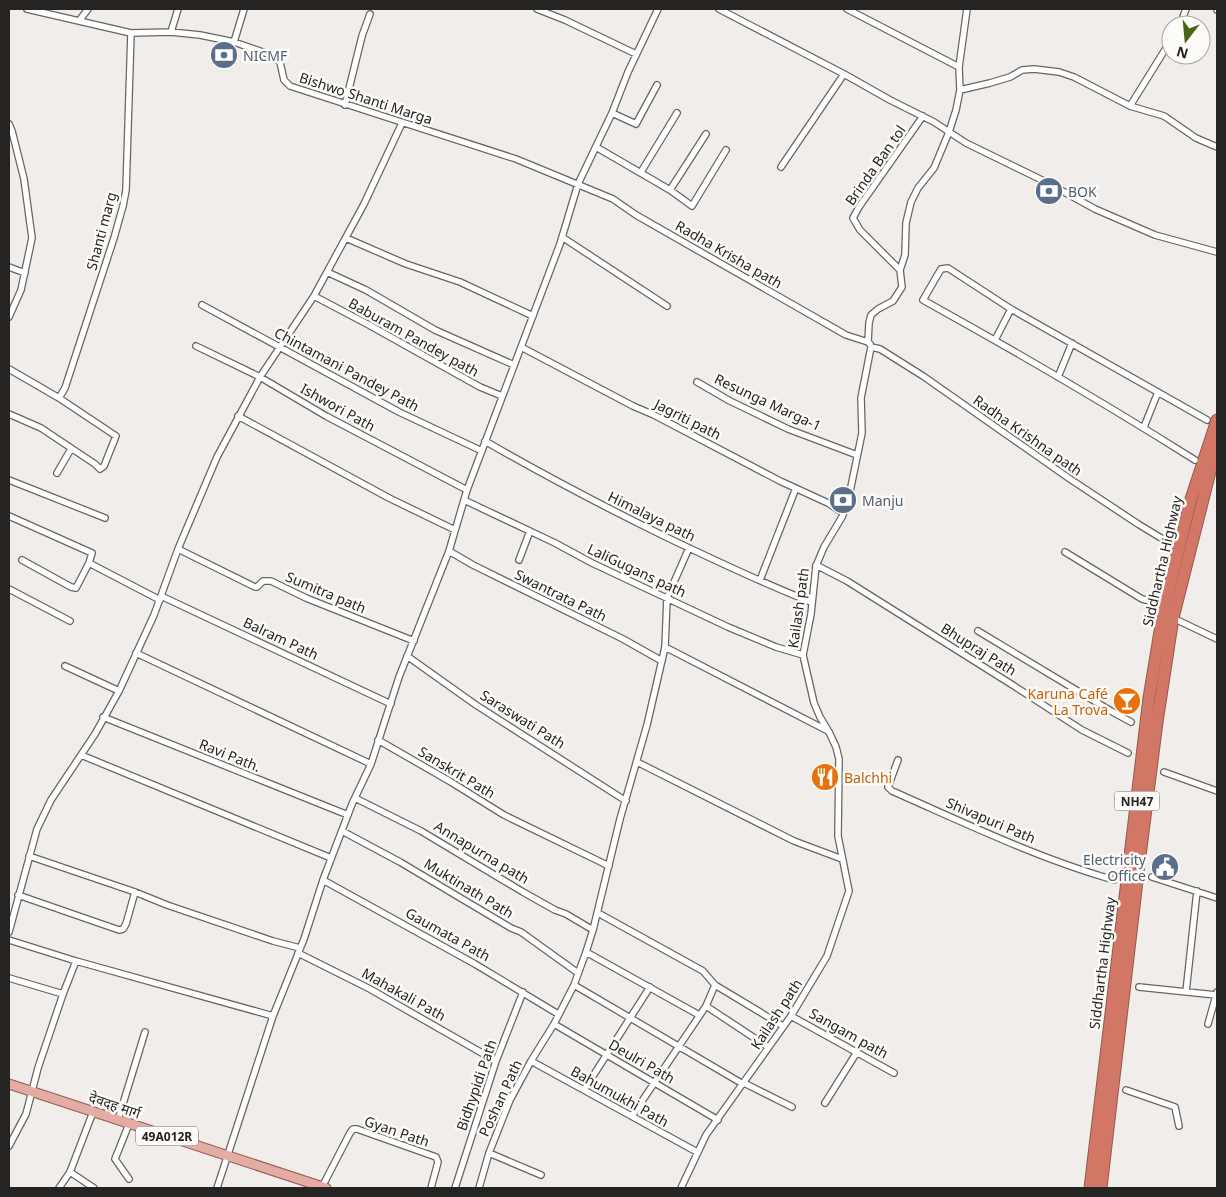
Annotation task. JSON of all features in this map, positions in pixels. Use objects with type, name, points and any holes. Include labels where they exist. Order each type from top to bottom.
[{"type":"highway","name":"Siddhartha Highway","points":[[1090,1188],[1149,698],[1191,499],[1212,420]]},
{"type":"highway","name":"Siddhartha Highway","points":[[1101,1188],[1138,864],[1157,722],[1168,615],[1217,442]]},
{"type":"main road","name":"देवदह मार्ग","points":[[9,1084],[324,1188]]},
{"type":"street","name":"Bishwo Shanti Marga","points":[[27,9],[131,33],[171,32],[200,35],[234,42],[271,55],[280,62],[284,80],[290,86],[516,159],[578,184]]},
{"type":"street","points":[[79,21],[88,9]]},
{"type":"street","points":[[171,32],[178,9]]},
{"type":"street","points":[[234,42],[244,9]]},
{"type":"street","points":[[537,9],[566,20],[636,54]]},
{"type":"street","points":[[217,1188],[273,1016],[299,951],[331,858],[370,764],[407,656],[449,551],[467,490],[562,237],[578,184],[658,9]]},
{"type":"street","points":[[719,9],[890,100],[924,116],[983,152],[1011,164],[1095,209],[1155,235],[1217,252]]},
{"type":"street","points":[[847,9],[959,67]]},
{"type":"street","points":[[900,270],[904,255],[907,220],[911,202],[918,188],[934,168],[956,110],[960,90],[959,67],[967,9]]},
{"type":"street","points":[[345,105],[362,36],[370,14]]},
{"type":"street","name":"Shanti marg","points":[[59,398],[65,388],[123,206],[126,190],[131,33]]},
{"type":"street","points":[[1130,106],[1161,56]]},
{"type":"street","points":[[960,90],[1010,77],[1022,70],[1034,69],[1059,72],[1074,77],[1130,106],[1164,116],[1196,138],[1217,147]]},
{"type":"street","points":[[781,167],[844,74]]},
{"type":"street","points":[[612,113],[636,124],[657,85]]},
{"type":"street","points":[[641,172],[677,113]]},
{"type":"street","name":"Brinda Ban tol","points":[[900,270],[860,230],[853,218],[924,116]]},
{"type":"street","points":[[9,932],[37,829],[62,783],[82,755],[119,691],[160,598],[217,457],[260,377],[314,296],[346,238],[402,123]]},
{"type":"street","points":[[9,124],[24,179],[32,238],[21,290],[9,316]]},
{"type":"street","points":[[670,190],[706,134]]},
{"type":"street","points":[[596,148],[641,172],[692,206],[726,150]]},
{"type":"street","name":"Radha Krisha path","points":[[578,184],[613,199],[636,215],[837,330],[870,344]]},
{"type":"street","points":[[562,237],[667,306]]},
{"type":"street","points":[[346,238],[406,264],[460,282],[533,316]]},
{"type":"street","points":[[9,267],[25,273]]},
{"type":"street","points":[[1195,460],[1144,427],[923,300],[941,269],[948,268],[1011,309],[1158,392],[1212,420]]},
{"type":"street","name":"Kailash path","points":[[681,1188],[696,1152],[706,1135],[791,1016],[824,962],[848,896],[848,882],[838,836],[839,759],[836,747],[814,703],[803,655],[816,565],[848,502],[858,454],[862,433],[861,398],[870,344],[869,322],[871,315],[893,301],[899,294],[902,287],[900,270]]},
{"type":"street","points":[[327,272],[366,290],[436,330],[514,365]]},
{"type":"street","name":"Baburam Pandey path","points":[[314,296],[480,388],[502,396]]},
{"type":"street","name":"Chintamani Pandey Path","points":[[202,305],[399,412],[482,451]]},
{"type":"street","points":[[995,340],[1011,309]]},
{"type":"street","points":[[1058,377],[1072,343]]},
{"type":"street","name":"Radha Krishna path","points":[[870,344],[923,376],[1062,474],[1171,544]]},
{"type":"street","name":"Ishwori Path","points":[[196,346],[260,377],[326,416],[467,490]]},
{"type":"street","name":"Jagriti path","points":[[521,347],[633,406],[828,503],[843,513]]},
{"type":"street","points":[[9,369],[59,398],[116,436],[102,469],[41,428],[9,414]]},
{"type":"street","name":"Resunga Marga-1","points":[[697,382],[730,402],[788,429],[858,454]]},
{"type":"street","points":[[1144,427],[1158,392]]},
{"type":"street","points":[[238,416],[389,498],[455,530]]},
{"type":"street","name":"Himalaya path","points":[[486,441],[574,491],[689,548],[812,602]]},
{"type":"street","points":[[57,473],[71,449]]},
{"type":"street","points":[[9,480],[105,518]]},
{"type":"street","points":[[760,580],[796,488]]},
{"type":"street","name":"LaliGugans path","points":[[464,500],[592,563],[762,642],[803,655]]},
{"type":"street","points":[[9,516],[92,553],[76,588],[22,560]]},
{"type":"street","points":[[519,560],[530,531]]},
{"type":"street","points":[[667,598],[689,548]]},
{"type":"street","name":"Sumitra path","points":[[178,550],[255,587],[258,587],[263,581],[271,581],[414,641]]},
{"type":"street","name":"Swantrata Path","points":[[449,551],[662,661]]},
{"type":"street","points":[[1065,552],[1142,599],[1150,601],[1153,611],[1168,615],[1217,639]]},
{"type":"street","name":"Balram Path","points":[[89,563],[160,598],[391,704]]},
{"type":"street","name":"Bhupraj Path","points":[[816,565],[854,585],[1082,730],[1128,753]]},
{"type":"street","points":[[9,589],[70,621]]},
{"type":"street","name":"Poshan Path","points":[[480,1188],[489,1153],[510,1100],[574,985],[593,930],[662,661],[665,647],[667,598]]},
{"type":"street","points":[[978,631],[1131,722]]},
{"type":"street","points":[[665,647],[829,732]]},
{"type":"street","points":[[136,653],[370,764]]},
{"type":"street","name":"Saraswati Path","points":[[407,656],[476,705],[626,801]]},
{"type":"street","points":[[65,666],[119,691]]},
{"type":"street","name":"Ravi Path.","points":[[103,717],[348,815]]},
{"type":"street","name":"Sanskrit Path","points":[[378,740],[504,815],[610,866]]},
{"type":"street","points":[[82,755],[331,858]]},
{"type":"street","name":"Shivapuri Path","points":[[898,760],[888,787],[892,791],[1036,854],[1114,880]]},
{"type":"street","points":[[637,762],[794,841],[842,859]]},
{"type":"street","points":[[1164,772],[1217,791]]},
{"type":"street","name":"Annapurna path","points":[[355,798],[422,830],[523,892],[593,930]]},
{"type":"street","name":"Muktinath Path","points":[[342,832],[400,862],[511,928],[521,932],[578,974]]},
{"type":"street","name":"Mahakali Path","points":[[29,856],[299,951],[496,1061]]},
{"type":"street","points":[[1152,876],[1217,898]]},
{"type":"street","name":"Gaumata Path","points":[[323,880],[424,935],[558,1014]]},
{"type":"street","points":[[1186,992],[1197,891]]},
{"type":"street","points":[[18,895],[119,930],[123,929],[126,924],[135,892]]},
{"type":"street","points":[[598,913],[703,970],[715,985],[783,1026]]},
{"type":"street","points":[[9,940],[76,961],[273,1016]]},
{"type":"street","points":[[586,952],[698,1016]]},
{"type":"street","points":[[9,1146],[26,1114],[31,1092],[63,994],[76,961]]},
{"type":"street","points":[[9,978],[63,994]]},
{"type":"street","points":[[574,985],[744,1083],[792,1107]]},
{"type":"street","points":[[632,1116],[706,1006],[715,985]]},
{"type":"street","points":[[584,1090],[650,987]]},
{"type":"street","points":[[1139,988],[1217,993],[1208,1024]]},
{"type":"street","name":"Bidhypidi Path","points":[[455,1188],[496,1061],[523,992]]},
{"type":"street","points":[[706,1006],[768,1047]]},
{"type":"street","name":"Sangam path","points":[[791,1016],[894,1073]]},
{"type":"street","name":"Deulri Path","points":[[554,1024],[718,1120]]},
{"type":"street","points":[[118,1120],[145,1032]]},
{"type":"street","points":[[825,1103],[857,1052]]},
{"type":"street","name":"Bahumukhi Path","points":[[532,1060],[696,1152]]},
{"type":"street","points":[[1126,1090],[1175,1107],[1179,1126]]},
{"type":"street","points":[[60,1188],[70,1172],[93,1112]]},
{"type":"street","points":[[129,1124],[115,1159],[129,1179]]},
{"type":"street","name":"Gyan Path","points":[[324,1188],[350,1133],[356,1130],[436,1157],[438,1162],[431,1188]]},
{"type":"street","points":[[489,1153],[541,1175]]},
{"type":"street","points":[[70,1172],[94,1188]]},
{"type":"place","name":"NICMF","points":[[224,55]]},
{"type":"place","name":"BOK","points":[[1049,191]]},
{"type":"place","name":"Manju","points":[[843,500]]},
{"type":"place","name":"Karuna Café La Trova","points":[[1127,701]]},
{"type":"place","name":"Balchhi","points":[[825,777]]},
{"type":"place","name":"Electricity Office","points":[[1165,867]]}]
